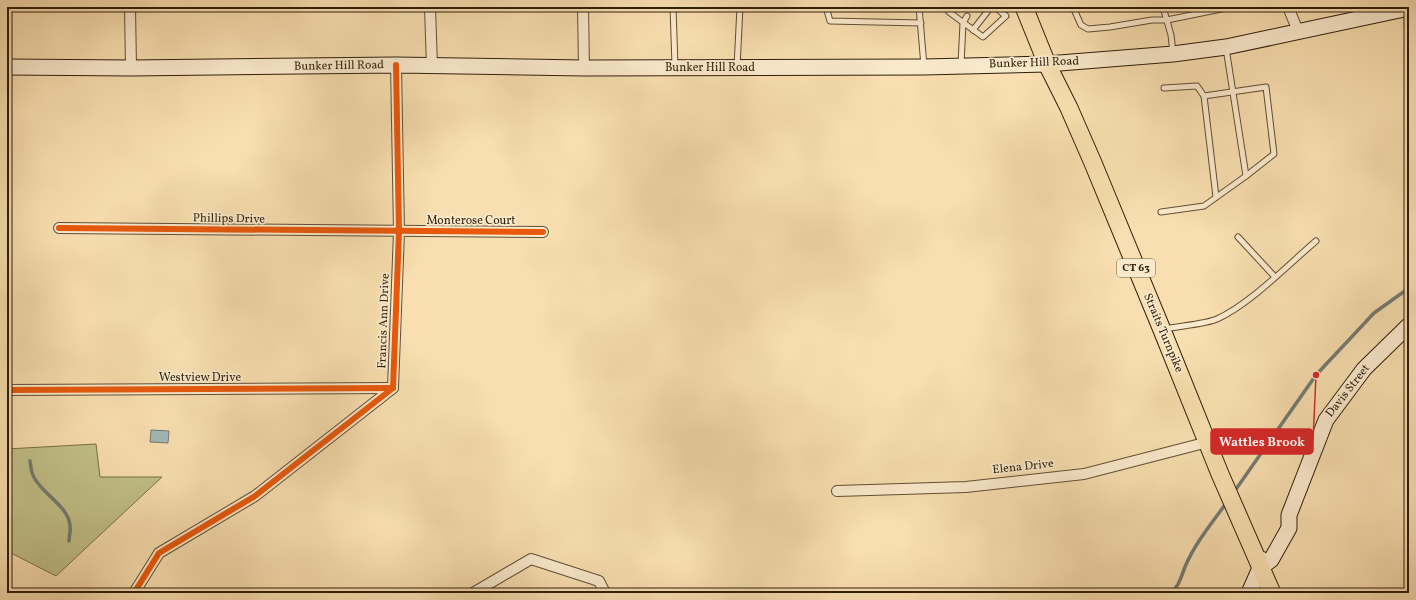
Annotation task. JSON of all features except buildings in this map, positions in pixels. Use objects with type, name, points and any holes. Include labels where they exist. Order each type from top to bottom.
[{"type":"main road","name":"Straits Turnpike","points":[[1024,7],[1047,64],[1078,129],[1220,474],[1272,593]]},
{"type":"main road","name":"Bunker Hill Road","points":[[7,67],[131,68],[396,65],[432,67],[737,68],[924,67],[1047,64],[1174,54],[1226,47],[1409,8]]},
{"type":"main road","name":"Davis Street","points":[[1249,593],[1260,568],[1262,555],[1280,523],[1289,515],[1326,420],[1364,370],[1409,325]]},
{"type":"street","points":[[130,7],[131,68]]},
{"type":"street","points":[[430,7],[432,67]]},
{"type":"street","points":[[583,7],[584,68]]},
{"type":"street","points":[[1288,7],[1298,31]]},
{"type":"street","name":"Francis Ann Drive","points":[[393,388],[399,232],[396,65]]},
{"type":"street","name":"Phillips Drive","points":[[59,228],[399,232]]},
{"type":"street","name":"Monterose Court","points":[[399,232],[543,232]]},
{"type":"street","points":[[134,593],[159,553],[255,496],[393,388]]},
{"type":"street","name":"Westview Drive","points":[[7,390],[393,388]]},
{"type":"street","name":"Elena Drive","points":[[837,491],[966,487],[1084,474],[1208,442]]},
{"type":"street","points":[[473,593],[531,559],[599,581],[605,593]]},
{"type":"lane","points":[[673,7],[675,68]]},
{"type":"lane","points":[[720,7],[740,7],[737,68]]},
{"type":"lane","points":[[826,7],[830,21],[921,23]]},
{"type":"lane","points":[[919,7],[924,67]]},
{"type":"lane","points":[[952,7],[949,12],[983,37],[1006,16],[996,7]]},
{"type":"lane","points":[[973,30],[992,7]]},
{"type":"lane","points":[[1073,7],[1081,25],[1088,29],[1152,20],[1167,20],[1231,7]]},
{"type":"lane","points":[[1162,7],[1167,20],[1174,54]]},
{"type":"lane","points":[[961,66],[963,23],[967,16]]},
{"type":"lane","points":[[1226,47],[1246,176]]},
{"type":"lane","points":[[1164,88],[1197,86],[1204,96],[1216,197]]},
{"type":"lane","points":[[1161,212],[1204,206],[1274,154],[1266,87],[1204,96]]},
{"type":"lane","points":[[1238,237],[1275,277]]},
{"type":"lane","points":[[1162,330],[1216,320],[1237,307],[1275,277],[1316,241]]},
{"type":"shaded area","points":[[96,444],[100,477],[162,477],[56,576],[7,551],[7,449]]},
{"type":"water","points":[[151,430],[169,431],[168,443],[150,442]]},
{"type":"waterway","points":[[1234,492],[1316,375],[1374,313],[1409,288]]},
{"type":"waterway","points":[[30,461],[31,470],[39,485],[61,507],[69,519],[69,541]]},
{"type":"waterway","points":[[1170,593],[1178,585],[1189,558],[1199,541],[1227,502]]},
{"type":"cycle path","points":[[134,593],[159,553],[255,496],[393,388],[399,232],[396,65]]},
{"type":"cycle path","points":[[59,228],[543,232]]},
{"type":"cycle path","points":[[7,390],[393,388]]},
{"type":"place","name":"Wattles Brook","points":[[1316,375]]}]
